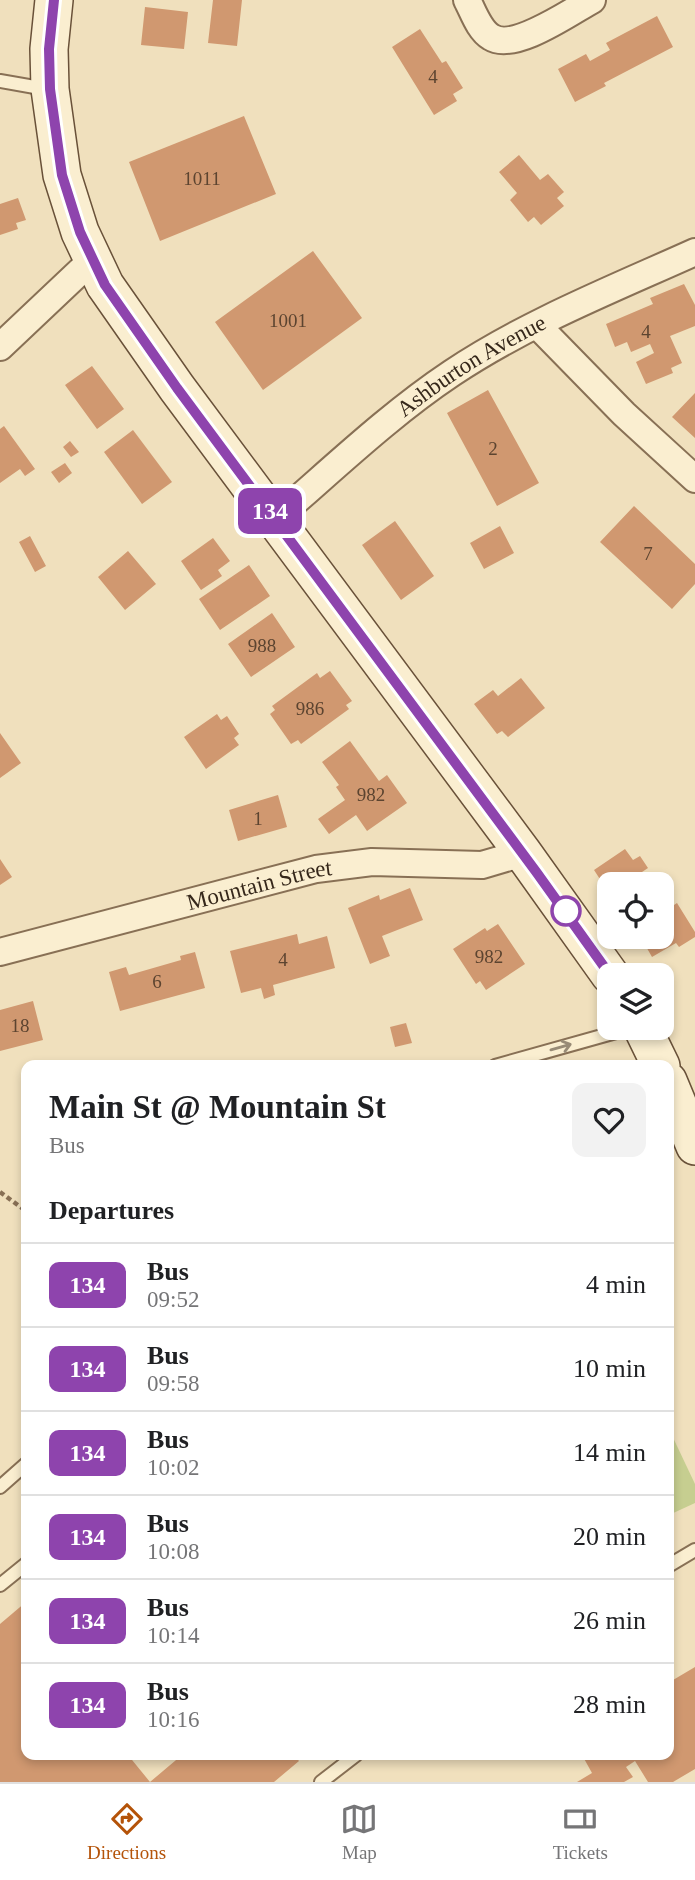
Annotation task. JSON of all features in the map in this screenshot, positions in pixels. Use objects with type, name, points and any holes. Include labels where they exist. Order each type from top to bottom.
[{"type":"main road","points":[[54,0],[49,49],[50,89],[62,175],[74,218],[92,260],[122,312],[601,963]]},
{"type":"main road","points":[[648,1040],[658,1060]]},
{"type":"main road","points":[[674,1095],[695,1146]]},
{"type":"street","points":[[467,0],[486,34],[500,41],[521,38],[592,0]]},
{"type":"street","name":"Ashburton Avenue","points":[[275,519],[432,387],[483,353],[695,252]]},
{"type":"street","points":[[0,346],[92,260]]},
{"type":"street","points":[[537,325],[624,414],[695,479]]},
{"type":"street","name":"Mountain Street","points":[[0,952],[316,869],[359,863],[482,865],[523,853]]},
{"type":"lane","points":[[0,81],[50,89]]},
{"type":"lane","points":[[516,1060],[597,1037]]},
{"type":"lane","points":[[0,1487],[21,1468]]},
{"type":"lane","points":[[674,1562],[695,1550]]},
{"type":"lane","points":[[0,1585],[21,1568]]},
{"type":"lane","points":[[321,1782],[350,1760]]},
{"type":"path","points":[[0,1192],[21,1207]]},
{"type":"green space","points":[[674,1440],[695,1484],[695,1503],[674,1513]]},
{"type":"building","points":[[213,0],[242,0],[237,46],[208,43]]},
{"type":"building","points":[[145,7],[188,12],[184,49],[141,45]]},
{"type":"building","points":[[657,16],[673,47],[604,83],[606,86],[575,102],[558,69],[586,54],[590,61],[610,50],[606,43]]},
{"type":"building","points":[[420,29],[442,63],[446,61],[463,88],[453,94],[457,101],[434,115],[392,47]]},
{"type":"building","points":[[244,116],[276,194],[160,241],[129,162]]},
{"type":"building","points":[[519,155],[540,180],[548,174],[564,192],[557,198],[564,206],[541,225],[534,217],[528,222],[510,200],[517,193],[499,172]]},
{"type":"building","points":[[18,198],[26,220],[16,223],[18,229],[0,235],[0,204]]},
{"type":"building","points":[[313,251],[362,318],[263,390],[215,322]]},
{"type":"building","points":[[684,284],[695,305],[695,326],[670,336],[682,363],[671,368],[673,373],[646,384],[636,362],[654,353],[650,344],[631,352],[627,342],[615,347],[606,324],[653,304],[650,298]]},
{"type":"building","points":[[92,366],[124,409],[97,429],[65,385]]},
{"type":"building","points":[[488,390],[539,483],[497,506],[447,413]]},
{"type":"building","points":[[695,393],[695,438],[672,417]]},
{"type":"building","points":[[4,426],[35,469],[25,476],[20,469],[0,483],[0,429]]},
{"type":"building","points":[[133,430],[172,482],[142,504],[104,452]]},
{"type":"building","points":[[70,441],[79,452],[71,457],[63,447]]},
{"type":"building","points":[[65,463],[72,473],[59,483],[51,472]]},
{"type":"building","points":[[634,506],[695,564],[695,584],[672,609],[600,542]]},
{"type":"building","points":[[395,521],[434,576],[401,600],[362,545]]},
{"type":"building","points":[[500,526],[514,553],[484,569],[470,543]]},
{"type":"building","points":[[30,536],[46,566],[35,572],[19,542]]},
{"type":"building","points":[[213,538],[230,561],[218,570],[222,576],[201,590],[181,561]]},
{"type":"building","points":[[128,551],[156,584],[125,610],[98,577]]},
{"type":"building","points":[[249,565],[270,596],[220,630],[199,599]]},
{"type":"building","points":[[272,613],[295,647],[251,677],[228,644]]},
{"type":"building","points":[[330,671],[352,701],[346,705],[349,709],[301,744],[298,740],[291,744],[270,714],[275,710],[272,706],[317,673],[320,678]]},
{"type":"building","points":[[521,678],[545,708],[508,737],[502,731],[497,734],[474,704],[493,690],[498,696]]},
{"type":"building","points":[[217,714],[221,720],[227,716],[239,734],[234,738],[239,745],[206,769],[184,737]]},
{"type":"building","points":[[0,733],[21,763],[0,778]]},
{"type":"building","points":[[350,741],[379,781],[387,775],[407,803],[367,831],[356,815],[329,834],[318,819],[345,800],[336,787],[339,785],[322,762]]},
{"type":"building","points":[[278,795],[287,827],[238,841],[229,810]]},
{"type":"building","points":[[625,849],[633,860],[640,856],[648,868],[642,872],[597,872],[597,875],[594,870]]},
{"type":"building","points":[[0,859],[12,877],[0,885]]},
{"type":"building","points":[[410,888],[423,920],[382,936],[390,956],[370,964],[348,908],[379,895],[380,900]]},
{"type":"building","points":[[677,903],[695,932],[695,937],[679,947],[674,944],[674,905]]},
{"type":"building","points":[[498,924],[525,964],[486,990],[480,981],[476,984],[453,949],[485,928],[487,931]]},
{"type":"building","points":[[297,934],[299,944],[327,936],[335,968],[273,985],[275,995],[264,999],[261,988],[241,993],[230,951]]},
{"type":"building","points":[[647,949],[666,949],[652,957]]},
{"type":"building","points":[[195,952],[205,988],[120,1011],[109,972],[126,967],[129,975],[181,960],[180,956]]},
{"type":"building","points":[[33,1001],[43,1040],[0,1051],[0,1010]]},
{"type":"building","points":[[406,1023],[412,1043],[395,1047],[390,1027]]},
{"type":"building","points":[[21,1606],[21,1760],[132,1760],[150,1782],[0,1782],[0,1624]]},
{"type":"building","points":[[695,1667],[695,1769],[673,1782],[648,1782],[635,1761],[626,1767],[633,1777],[624,1782],[577,1782],[592,1773],[585,1760],[674,1760],[674,1679]]},
{"type":"building","points":[[176,1760],[298,1760],[274,1782],[150,1782]]},
{"type":"bus line","name":"134","points":[[54,0],[49,49],[54,133],[69,203],[105,285],[177,388],[602,963]]}]
